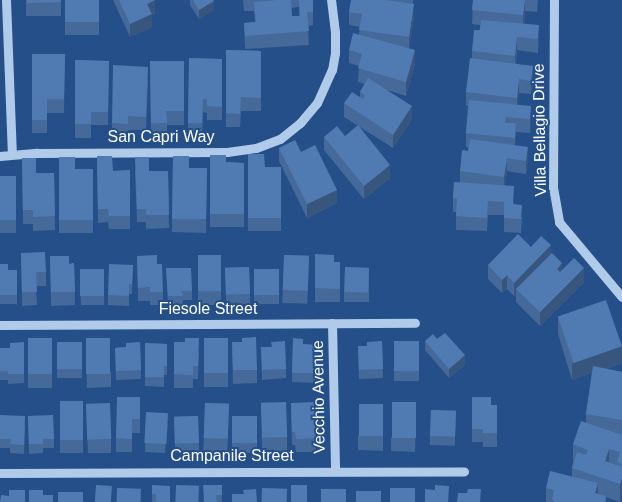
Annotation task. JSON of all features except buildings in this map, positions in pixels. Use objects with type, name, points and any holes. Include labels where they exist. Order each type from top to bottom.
[{"type":"street","points":[[6,0],[12,154]]},
{"type":"street","name":"San Capri Way","points":[[0,156],[12,154],[241,151],[280,139],[309,113],[324,89],[334,61],[335,32],[331,0]]},
{"type":"street","name":"Villa Bellagio Drive","points":[[554,0],[553,188],[560,222],[622,297]]},
{"type":"street","name":"Vecchio Avenue","points":[[332,323],[335,471]]},
{"type":"street","name":"Fiesole Street","points":[[0,325],[416,323]]},
{"type":"street","name":"Campanile Street","points":[[0,472],[464,471]]}]
